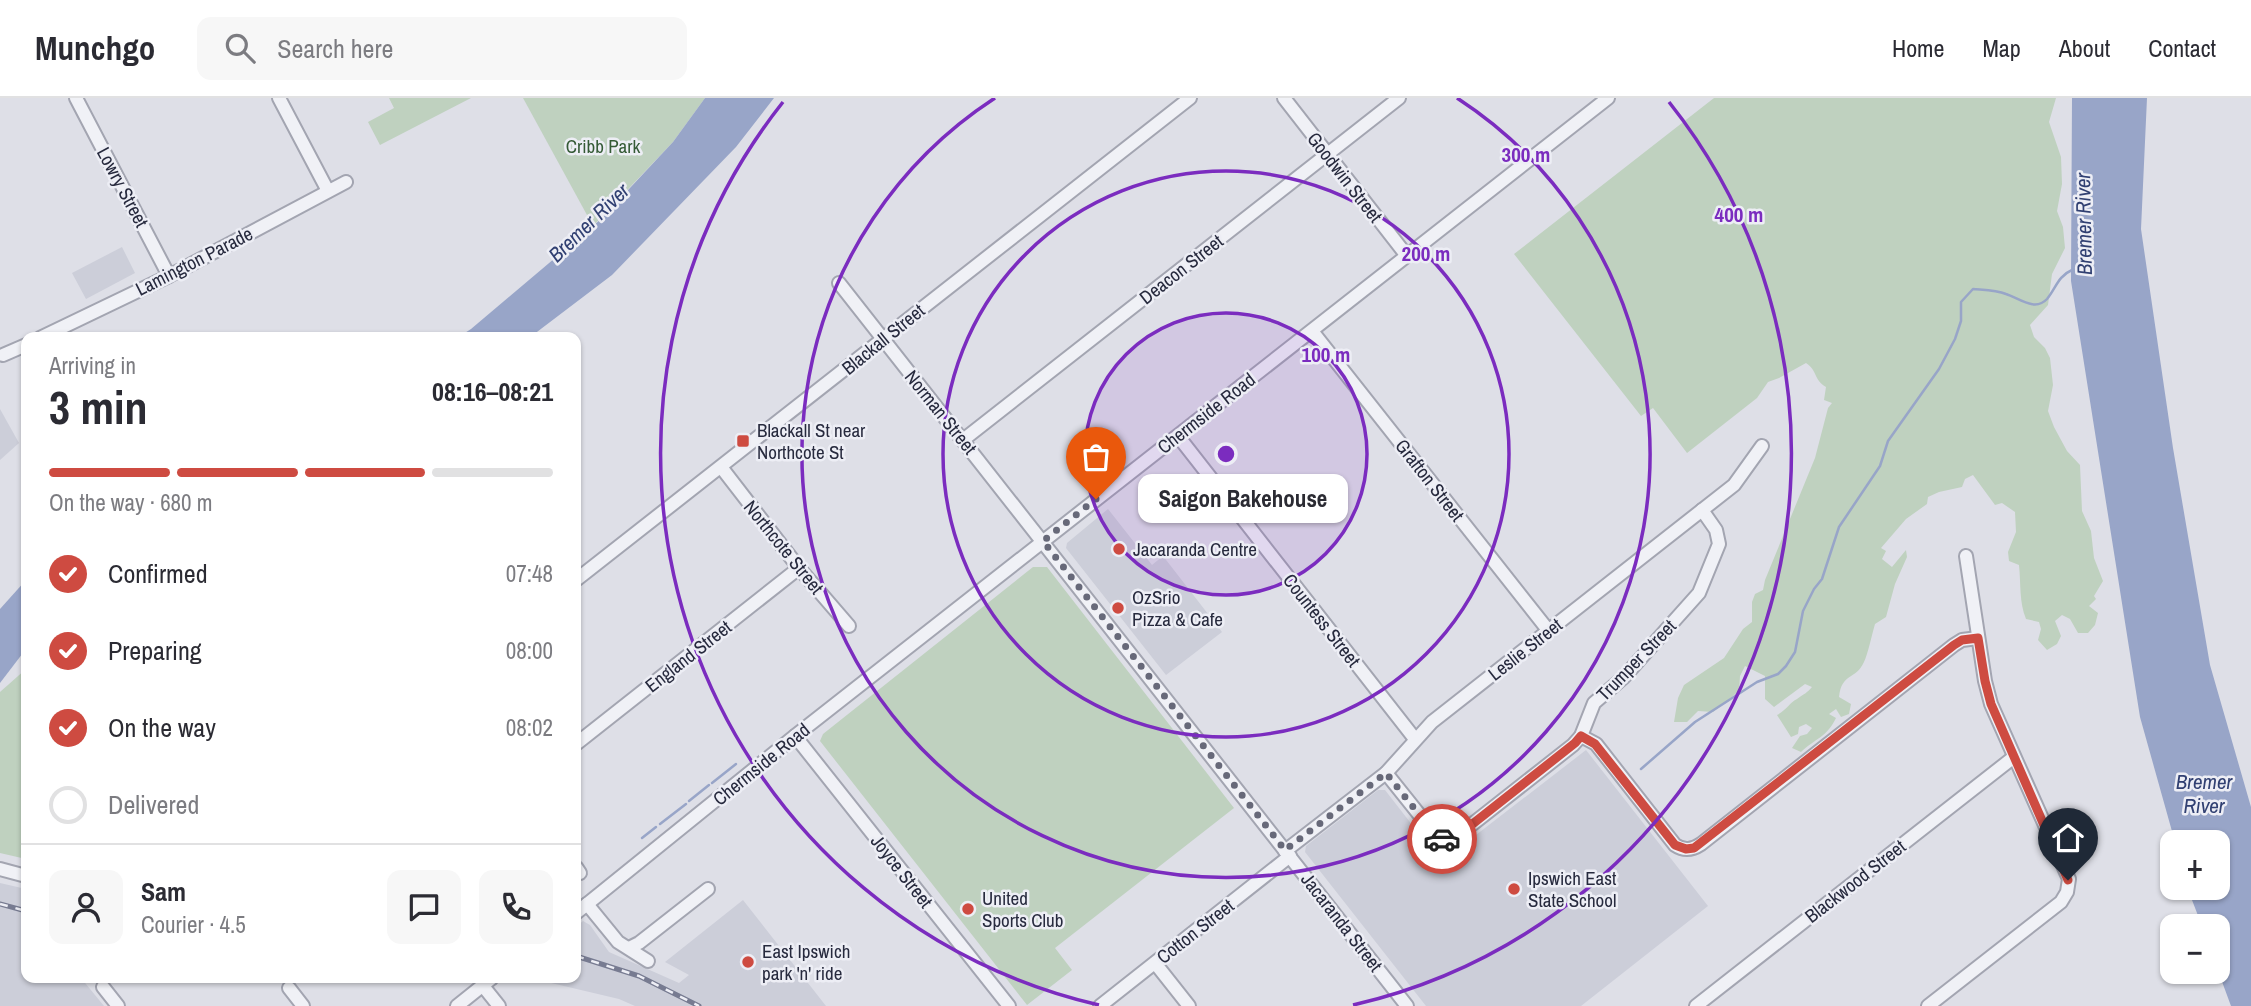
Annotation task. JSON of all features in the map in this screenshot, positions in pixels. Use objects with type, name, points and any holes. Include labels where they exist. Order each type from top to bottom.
[{"type":"street","name":"Lowry Street","points":[[76,98],[169,276]]},
{"type":"street","points":[[279,98],[328,191]]},
{"type":"street","name":"Blackall Street","points":[[581,576],[1190,98]]},
{"type":"street","name":"Goodwin Street","points":[[1284,98],[1407,256]]},
{"type":"street","name":"Deacon Street","points":[[963,440],[1399,98]]},
{"type":"street","name":"Chermside Road","points":[[581,909],[795,736],[1608,98]]},
{"type":"street","name":"Lamington Parade","points":[[52,332],[169,276],[346,182]]},
{"type":"street","name":"Norman Street","points":[[839,283],[1043,541]]},
{"type":"street","name":"Grafton Street","points":[[1312,331],[1548,630]]},
{"type":"street","points":[[1,357],[21,347]]},
{"type":"street","name":"Countess Street","points":[[1178,436],[1415,739]]},
{"type":"street","name":"Leslie Street","points":[[1287,853],[1386,773],[1432,722],[1734,485],[1762,446]]},
{"type":"street","name":"Northcote Street","points":[[721,467],[799,568],[849,626]]},
{"type":"street","name":"Trumper Street","points":[[1386,773],[1434,833],[1446,840],[1456,837],[1575,743],[1581,736],[1592,705],[1624,677],[1702,588],[1719,539],[1702,510]]},
{"type":"street","name":"Jacaranda Street","points":[[1043,541],[1407,1006]]},
{"type":"street","points":[[1928,1006],[2061,902],[2067,892],[2068,880],[1991,704],[1966,556]]},
{"type":"street","name":"England Street","points":[[581,740],[799,568]]},
{"type":"street","points":[[1581,736],[1595,744],[1675,845],[1690,849],[1701,844],[1954,645],[1962,640],[1978,638]]},
{"type":"street","name":"Joyce Street","points":[[795,736],[1007,1005]]},
{"type":"street","name":"Blackwood Street","points":[[1696,1006],[2014,757]]},
{"type":"street","name":"Cotton Street","points":[[1100,1006],[1287,853]]},
{"type":"street","points":[[0,869],[21,875]]},
{"type":"street","points":[[629,948],[708,889]]},
{"type":"street","points":[[587,904],[618,942],[648,961]]},
{"type":"street","points":[[1155,962],[1189,1006]]},
{"type":"street","points":[[457,1006],[487,983]]},
{"type":"street","points":[[488,983],[499,1006]]},
{"type":"street","points":[[103,987],[118,1006]]},
{"type":"street","points":[[289,988],[303,1006]]},
{"type":"shaded area","points":[[122,247],[135,273],[86,299],[72,273]]},
{"type":"shaded area","points":[[0,409],[19,443],[0,460]]},
{"type":"shaded area","points":[[1108,509],[1152,565],[1163,556],[1222,632],[1166,675],[1066,548],[1067,543]]},
{"type":"shaded area","name":"Ipswich East State School","points":[[1586,750],[1708,906],[1581,1006],[1426,1006],[1305,852],[1306,846],[1378,790],[1385,790],[1441,862]]},
{"type":"shaded area","points":[[0,883],[21,888],[21,983],[85,983],[104,1006],[0,1006]]},
{"type":"shaded area","points":[[743,900],[826,1006],[635,1006],[619,999],[551,983],[581,983],[583,921],[590,925],[609,952],[679,983],[689,975],[665,962]]},
{"type":"green space","points":[[389,98],[471,98],[380,145],[368,122],[394,108]]},
{"type":"green space","name":"Cribb Park","points":[[523,98],[705,98],[673,142],[593,226]]},
{"type":"green space","points":[[1714,98],[2056,98],[2049,122],[2061,157],[2062,184],[2057,211],[2063,227],[2065,248],[2052,274],[2048,305],[2030,325],[2034,337],[2050,358],[2053,385],[2048,411],[2067,451],[2080,465],[2082,511],[2091,531],[2094,558],[2103,581],[2094,596],[2096,599],[2089,606],[2098,613],[2095,625],[2088,633],[2078,633],[2070,619],[2062,615],[2055,621],[2061,636],[2057,644],[2047,650],[2038,640],[2041,629],[2039,622],[2026,619],[2024,613],[2019,565],[2009,561],[2008,552],[2016,532],[2015,512],[2002,503],[1995,505],[1973,475],[1965,479],[1962,487],[1928,497],[1927,504],[1906,519],[1881,548],[1886,551],[1882,559],[1892,567],[1906,550],[1907,557],[1895,584],[1886,617],[1875,624],[1864,662],[1841,689],[1839,697],[1851,704],[1849,714],[1841,717],[1836,709],[1829,714],[1836,718],[1829,729],[1801,752],[1792,748],[1800,736],[1807,734],[1812,728],[1806,724],[1799,727],[1798,734],[1791,737],[1777,715],[1812,687],[1805,684],[1774,707],[1765,699],[1765,676],[1745,666],[1740,676],[1739,691],[1713,712],[1698,711],[1687,722],[1674,722],[1678,698],[1684,685],[1724,658],[1743,629],[1752,622],[1752,602],[1755,594],[1763,590],[1815,458],[1828,408],[1832,403],[1824,400],[1826,387],[1806,363],[1768,382],[1757,398],[1687,453],[1653,408],[1641,416],[1514,254]]},
{"type":"green space","points":[[1033,567],[1047,567],[1234,808],[1055,948],[1072,970],[1027,1005],[820,741],[823,734]]},
{"type":"green space","points":[[21,673],[21,858],[0,853],[0,692]]},
{"type":"water","name":"Bremer River","points":[[705,98],[774,98],[736,147],[612,275],[537,332],[466,332],[600,220],[673,142]]},
{"type":"water","name":"Bremer River","points":[[2072,98],[2147,98],[2141,229],[2173,448],[2210,665],[2251,807],[2251,1006],[2231,1006],[2223,984],[2230,984],[2230,914],[2197,914],[2192,900],[2230,900],[2230,830],[2172,830],[2140,717],[2071,281]]},
{"type":"water","points":[[21,586],[21,656],[0,683],[0,609]]},
{"type":"waterway","points":[[1641,769],[1695,722],[1757,682],[1778,674],[1786,666],[1795,652],[1803,611],[1822,579],[1839,527],[1880,466],[1888,441],[1939,369],[1961,321],[1961,302],[1973,289],[1998,292],[2027,303],[2042,303],[2060,279],[2072,270]]},
{"type":"waterway","points":[[712,783],[736,764]]},
{"type":"waterway","points":[[689,801],[709,785]]},
{"type":"waterway","points":[[660,824],[686,804]]},
{"type":"waterway","points":[[642,838],[656,827]]},
{"type":"railway","points":[[0,904],[21,910]]},
{"type":"railway","points":[[581,958],[639,976],[699,1006]]},
{"type":"way so far","points":[[1096,499],[1043,541],[1285,850],[1386,773],[1434,833],[1442,839]]},
{"type":"place","name":"Blackall St near Northcote St","points":[[743,441]]},
{"type":"place","name":"Saigon Bakehouse","points":[[1096,499]]},
{"type":"place","name":"Jacaranda Centre","points":[[1119,549]]},
{"type":"place","name":"OzSrio Pizza & Cafe","points":[[1118,608]]},
{"type":"place","name":"Ipswich East State School","points":[[1514,889]]},
{"type":"place","name":"United Sports Club","points":[[968,909]]},
{"type":"place","name":"East Ipswich park 'n' ride","points":[[748,962]]},
{"type":"route","points":[[1442,839],[1450,840],[1456,837],[1581,736],[1595,744],[1675,845],[1686,849],[1694,848],[1954,645],[1962,640],[1978,638],[1991,704],[2068,880]]}]
